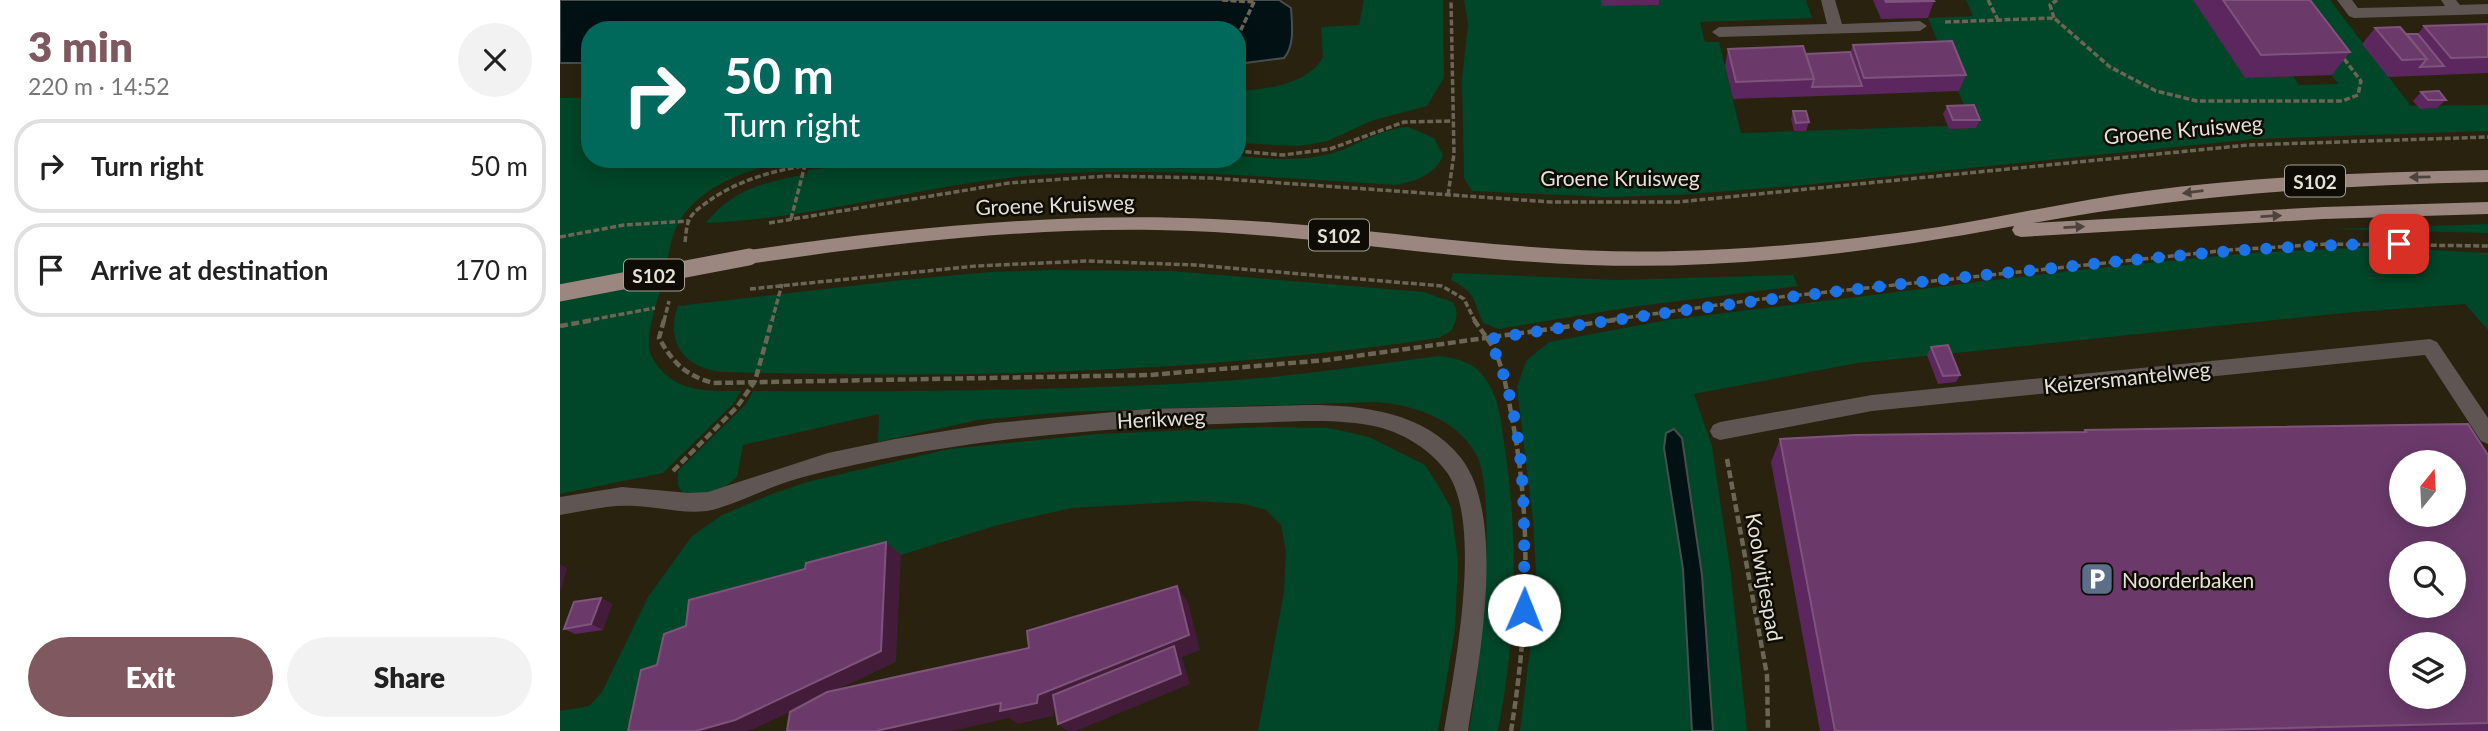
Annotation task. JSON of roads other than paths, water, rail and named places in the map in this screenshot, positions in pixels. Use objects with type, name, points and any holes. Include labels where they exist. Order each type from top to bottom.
[{"type":"main road","name":"Groene Kruisweg","points":[[560,293],[749,257],[895,237],[1016,225],[1093,222],[1214,225],[1445,247],[1641,259],[1773,253],[1933,234],[2143,198],[2217,189],[2341,179],[2488,176]]},
{"type":"main road","name":"Groene Kruisweg","points":[[1933,234],[2310,214],[2488,208]]},
{"type":"street","points":[[1828,0],[1836,28]]},
{"type":"street","points":[[2344,0],[2354,13],[2452,5],[2488,9]]},
{"type":"street","points":[[1718,32],[1920,26]]},
{"type":"street","name":"Keizersmantelweg","points":[[1720,431],[1872,403],[2430,347],[2479,406],[2488,435]]},
{"type":"street","name":"Herikweg","points":[[560,506],[632,496],[687,503],[708,501],[776,476],[843,458],[921,442],[1079,423],[1223,415],[1334,414],[1369,417],[1404,427],[1435,445],[1457,469],[1467,490],[1472,514],[1474,567],[1467,660],[1456,731]]},
{"type":"place","name":"Noorderbaken","points":[[2097,579]]}]
